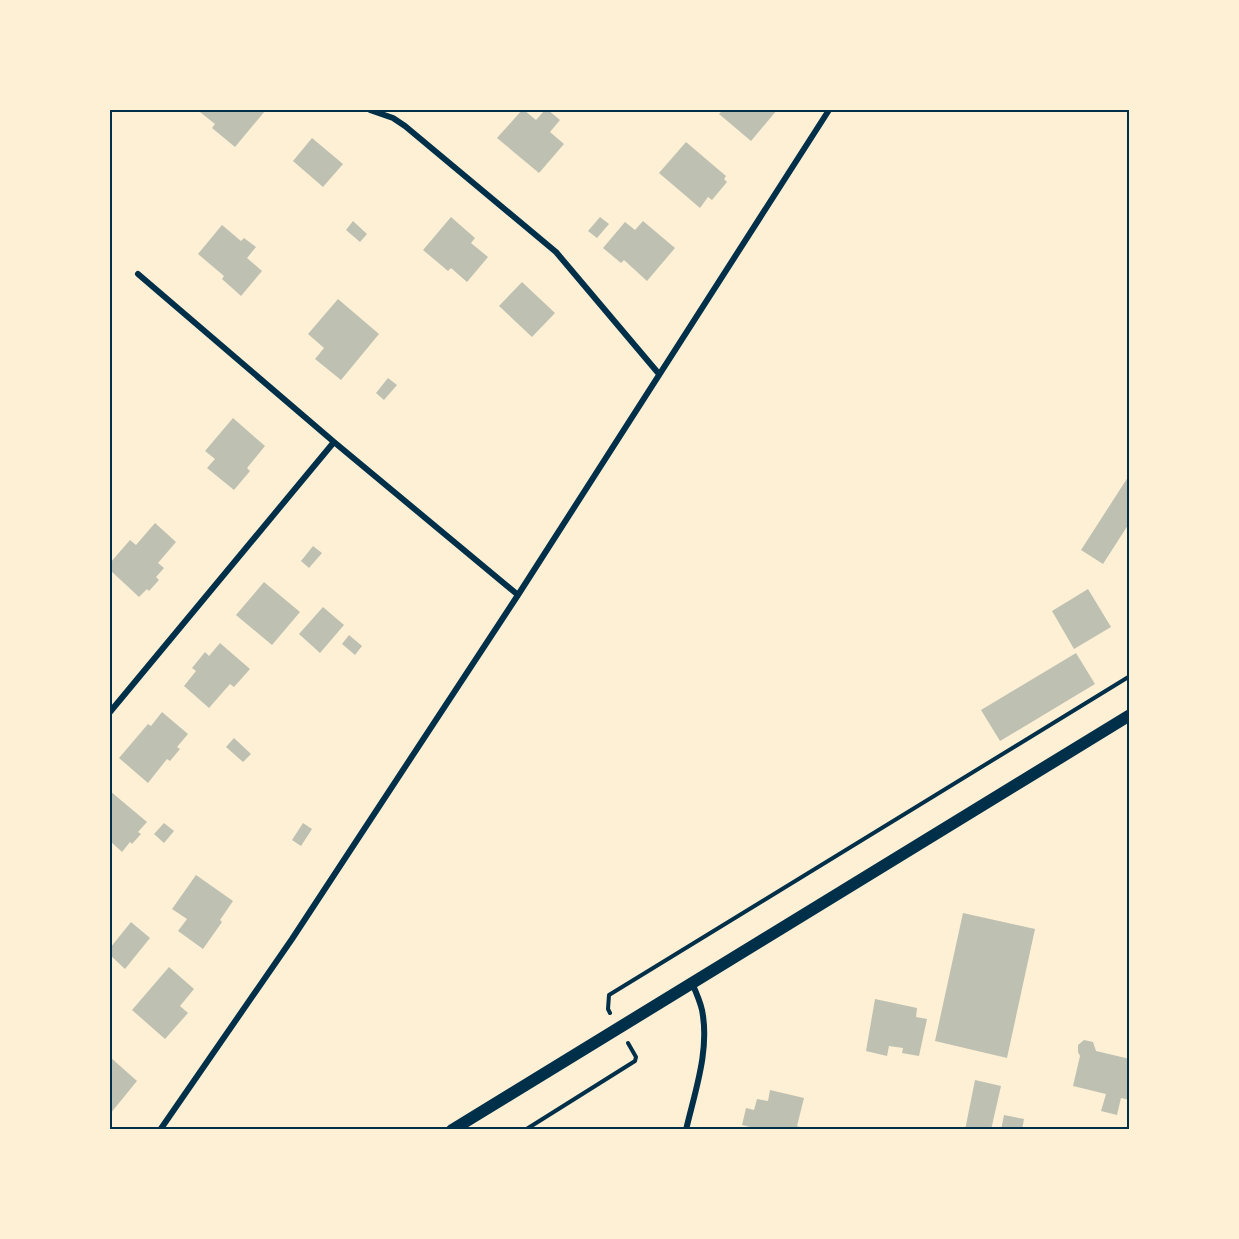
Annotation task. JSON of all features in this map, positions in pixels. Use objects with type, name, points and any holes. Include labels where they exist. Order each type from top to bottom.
[{"type":"main road","points":[[452,1130],[1130,715]]},
{"type":"street","points":[[370,110],[393,118],[405,126],[556,252],[659,374]]},
{"type":"street","points":[[160,1130],[298,929],[518,595],[829,110]]},
{"type":"street","points":[[138,274],[334,442],[518,595]]},
{"type":"street","points":[[110,712],[334,442]]},
{"type":"street","points":[[686,1130],[704,1044],[702,1007],[692,983]]},
{"type":"path","points":[[525,1130],[635,1061],[636,1057],[608,1009],[609,995],[1130,676]]},
{"type":"building","points":[[202,110],[265,111],[235,147],[212,128],[215,124],[200,112]]},
{"type":"building","points":[[522,110],[536,120],[545,110],[548,110],[560,120],[550,132],[564,144],[539,173],[497,138]]},
{"type":"building","points":[[723,110],[777,110],[751,141],[719,114]]},
{"type":"building","points":[[312,138],[343,164],[323,187],[293,161]]},
{"type":"building","points":[[686,142],[726,176],[724,179],[727,182],[712,200],[708,197],[700,208],[659,173]]},
{"type":"building","points":[[451,217],[475,238],[471,243],[488,257],[467,282],[451,268],[448,271],[423,250]]},
{"type":"building","points":[[600,217],[609,224],[597,238],[588,231]]},
{"type":"building","points":[[353,221],[367,234],[360,242],[346,230]]},
{"type":"building","points":[[643,221],[675,248],[647,281],[624,260],[621,263],[603,248],[625,222],[635,230]]},
{"type":"building","points":[[222,225],[241,241],[244,238],[256,247],[247,258],[262,271],[241,296],[222,279],[224,276],[198,254]]},
{"type":"building","points":[[522,282],[555,313],[532,337],[499,306]]},
{"type":"building","points":[[338,299],[379,334],[341,380],[315,359],[324,348],[308,334]]},
{"type":"building","points":[[388,378],[397,385],[384,400],[376,393]]},
{"type":"building","points":[[233,418],[265,446],[247,468],[250,471],[234,490],[207,468],[215,459],[205,451]]},
{"type":"building","points":[[1130,474],[1130,522],[1103,564],[1081,550]]},
{"type":"building","points":[[155,523],[176,542],[158,563],[164,568],[156,577],[159,580],[149,591],[147,589],[139,597],[110,570],[110,563],[130,540],[136,545]]},
{"type":"building","points":[[313,546],[322,553],[309,568],[301,561]]},
{"type":"building","points":[[264,582],[300,612],[272,645],[236,615]]},
{"type":"building","points":[[1088,589],[1111,627],[1074,649],[1052,611]]},
{"type":"building","points":[[323,607],[344,625],[320,653],[299,634]]},
{"type":"building","points":[[349,635],[362,646],[355,655],[342,644]]},
{"type":"building","points":[[220,643],[250,669],[234,687],[230,684],[209,708],[184,686],[196,671],[192,668],[205,652],[209,656]]},
{"type":"building","points":[[1076,653],[1095,684],[1000,741],[981,710]]},
{"type":"building","points":[[162,712],[188,734],[177,747],[180,749],[170,761],[167,759],[148,783],[119,758],[148,724],[151,726]]},
{"type":"building","points":[[234,738],[251,754],[243,762],[226,747]]},
{"type":"building","points":[[110,791],[147,822],[138,832],[141,834],[122,852],[110,841]]},
{"type":"building","points":[[164,823],[174,831],[164,843],[154,834]]},
{"type":"building","points":[[303,823],[312,829],[301,846],[292,840]]},
{"type":"building","points":[[196,875],[233,901],[220,920],[222,922],[203,949],[178,931],[187,919],[172,909]]},
{"type":"building","points":[[963,913],[1035,929],[1007,1058],[935,1041]]},
{"type":"building","points":[[131,922],[150,938],[125,969],[110,955],[110,948]]},
{"type":"building","points":[[169,967],[194,989],[180,1006],[188,1013],[165,1039],[132,1010]]},
{"type":"building","points":[[875,999],[917,1008],[916,1017],[927,1019],[919,1056],[902,1053],[903,1048],[889,1046],[887,1056],[866,1051]]},
{"type":"building","points":[[1084,1040],[1093,1042],[1096,1051],[1130,1059],[1130,1100],[1121,1098],[1117,1115],[1101,1111],[1106,1094],[1073,1086],[1080,1056],[1078,1045]]},
{"type":"building","points":[[110,1057],[137,1081],[110,1114]]},
{"type":"building","points":[[975,1080],[1001,1086],[991,1130],[965,1130]]},
{"type":"building","points":[[770,1090],[804,1098],[797,1126],[807,1130],[750,1130],[750,1127],[742,1125],[746,1108],[754,1110],[757,1099],[768,1101]]},
{"type":"building","points":[[1004,1115],[1024,1119],[1022,1130],[1001,1130]]}]
